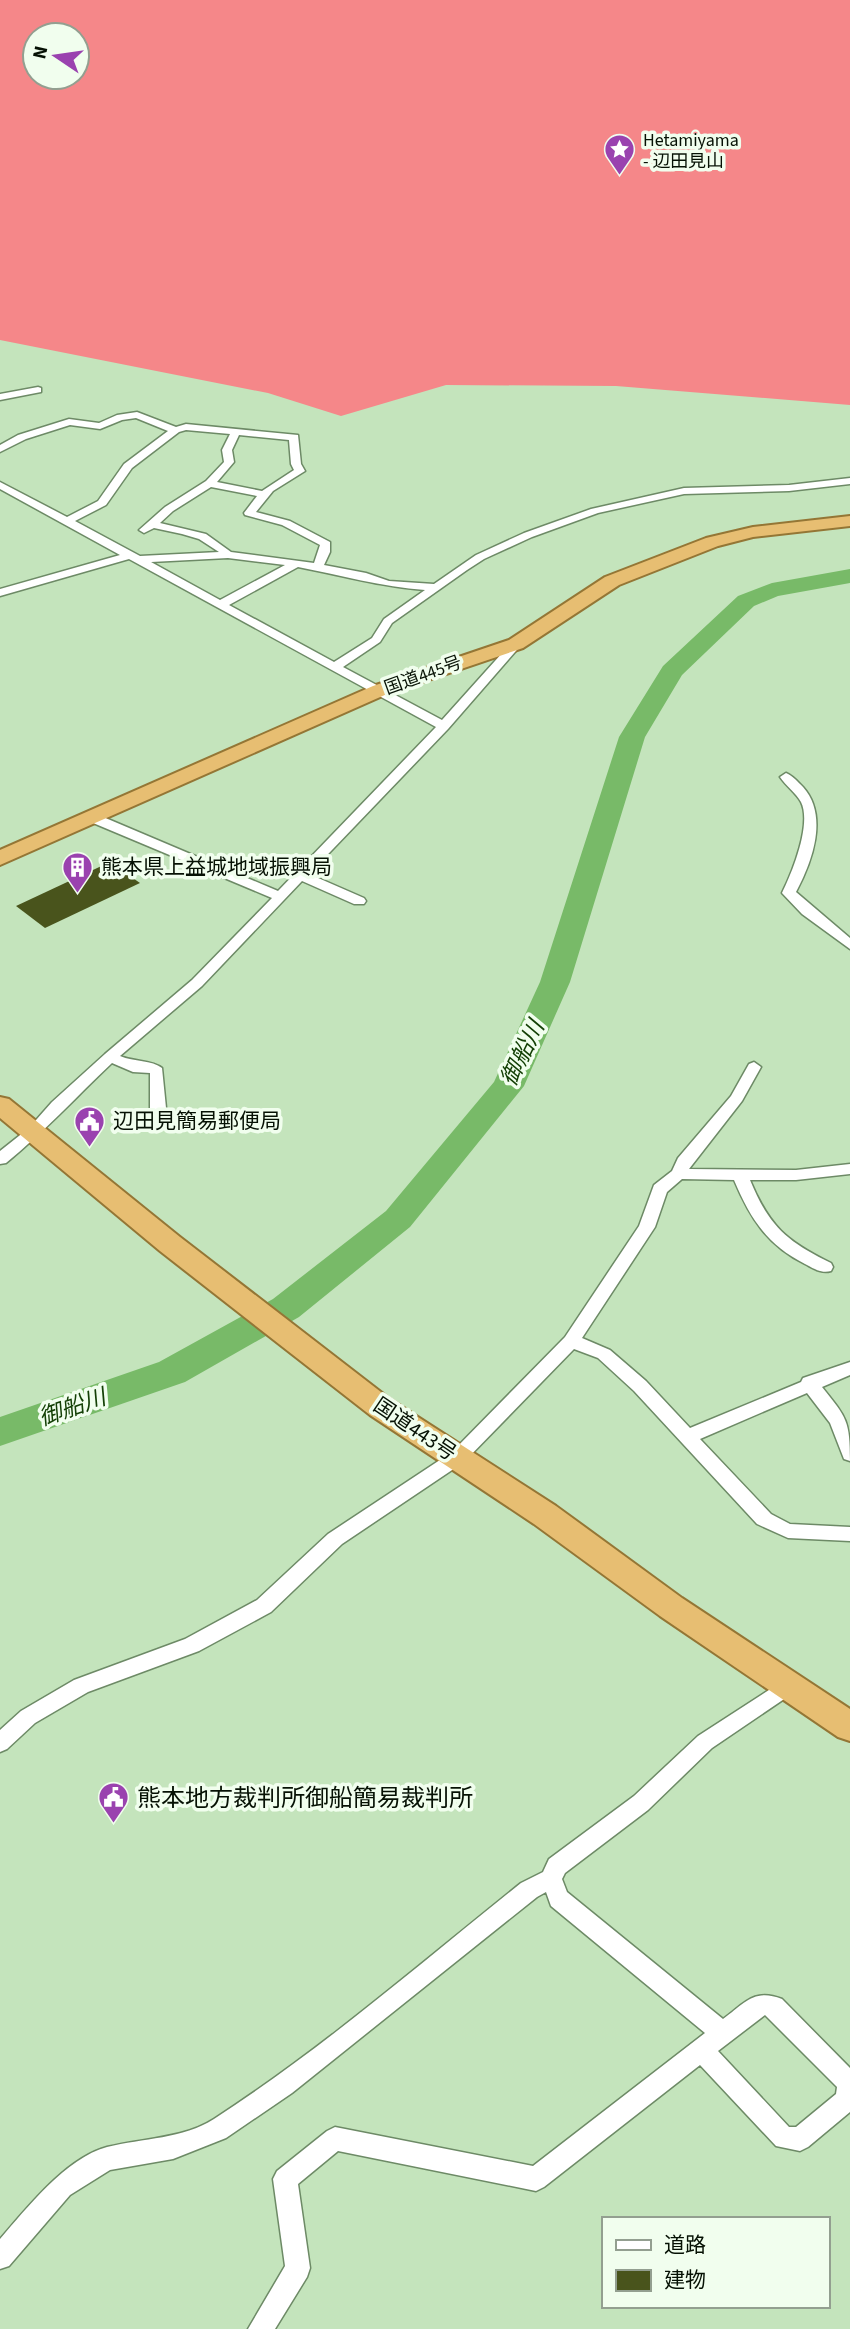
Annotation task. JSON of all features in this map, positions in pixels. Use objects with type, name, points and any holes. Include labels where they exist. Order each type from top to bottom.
[{"type":"highway","name":"国道445号","points":[[0,858],[380,690],[516,644],[612,581],[712,542],[753,532],[850,521]]},
{"type":"highway","name":"国道443号","points":[[0,1105],[170,1244],[380,1407],[545,1515],[671,1607],[850,1727]]},
{"type":"street","points":[[0,397],[38,390]]},
{"type":"street","points":[[0,449],[22,437],[69,422],[100,426],[120,417],[137,415],[175,430]]},
{"type":"street","points":[[68,521],[102,503],[128,466],[175,430],[186,427],[296,438],[296,464],[300,471],[269,489],[248,513],[286,523],[326,544],[317,567]]},
{"type":"street","points":[[228,555],[217,542],[205,536],[148,527],[168,509],[209,483],[229,462],[226,452],[237,431]]},
{"type":"street","points":[[336,666],[376,640],[388,621],[411,604],[480,557],[528,535],[595,511],[684,491],[789,488],[850,481]]},
{"type":"street","points":[[209,483],[265,495]]},
{"type":"street","points":[[0,485],[444,726]]},
{"type":"street","points":[[0,593],[132,558],[228,555],[296,563],[388,583],[436,587]]},
{"type":"street","points":[[220,604],[296,563]]},
{"type":"street","points":[[388,583],[411,604]]},
{"type":"street","points":[[0,1159],[34,1132],[57,1106],[110,1057],[197,983],[444,726],[516,644]]},
{"type":"street","points":[[786,778],[806,799],[811,812],[810,827],[789,893],[807,911],[850,944]]},
{"type":"street","points":[[91,817],[282,897]]},
{"type":"street","points":[[302,876],[359,901]]},
{"type":"street","points":[[110,1057],[132,1067],[152,1067],[157,1071],[158,1108]]},
{"type":"street","points":[[0,1743],[28,1717],[81,1686],[192,1645],[264,1606],[335,1539],[458,1457],[571,1341],[647,1227],[660,1189],[678,1174],[684,1161],[737,1098],[754,1067]]},
{"type":"street","points":[[678,1174],[796,1175],[850,1169]]},
{"type":"street","points":[[740,1174],[754,1210],[773,1238],[825,1267]]},
{"type":"street","points":[[571,1341],[604,1354],[640,1386],[764,1519],[788,1531],[850,1534]]},
{"type":"street","points":[[688,1437],[809,1383],[850,1368]]},
{"type":"street","points":[[809,1383],[838,1419],[850,1454]]},
{"type":"street","points":[[0,2258],[62,2187],[106,2159],[173,2147],[218,2130],[284,2085],[529,1890],[551,1880],[557,1866],[641,1803],[705,1742],[789,1685]]},
{"type":"street","points":[[551,1880],[559,1899],[723,2033]]},
{"type":"street","points":[[261,2329],[298,2269],[285,2179],[335,2139],[536,2179],[762,2004],[774,2007],[849,2083],[846,2100],[800,2139],[784,2138],[702,2051]]},
{"type":"shaded area","points":[[0,0],[850,0],[850,405],[616,386],[446,385],[341,416],[268,393],[0,340]]},
{"type":"building","name":"熊本県上益城地域振興局","points":[[110,862],[140,883],[45,928],[16,906]]},
{"type":"waterway","name":"御船川","points":[[0,1432],[172,1372],[286,1308],[398,1219],[508,1086],[555,982],[632,737],[672,671],[746,601],[772,590],[850,576]]},
{"type":"place","name":"Hetamiyama - 辺田見山","points":[[620,177]]},
{"type":"place","name":"熊本県上益城地域振興局","points":[[78,894]]},
{"type":"place","name":"辺田見簡易郵便局","points":[[90,1148]]},
{"type":"place","name":"熊本地方裁判所御船簡易裁判所","points":[[114,1825]]}]
